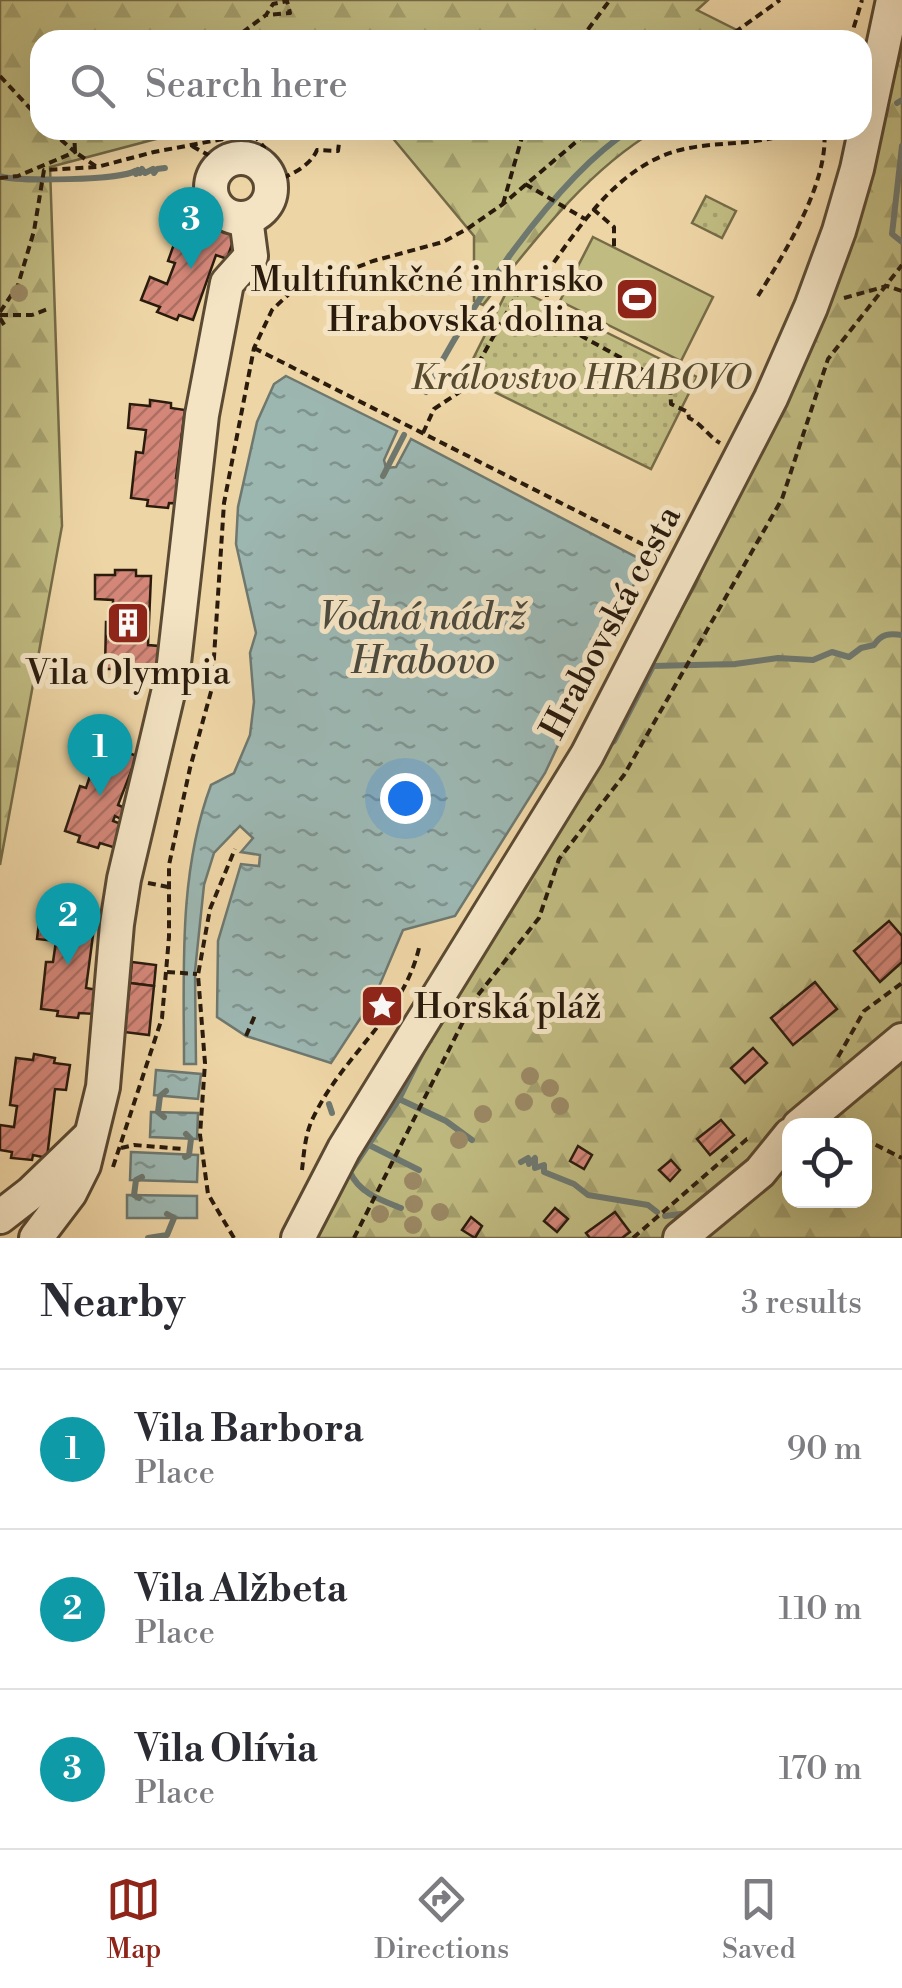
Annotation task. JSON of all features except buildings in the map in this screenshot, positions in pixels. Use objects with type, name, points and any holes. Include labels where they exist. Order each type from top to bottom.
[{"type":"street","name":"Hrabovská cesta","points":[[872,99],[893,0]]},
{"type":"street","name":"Hrabovská cesta","points":[[304,1226],[344,1148],[587,755],[686,567],[812,307],[863,140]]},
{"type":"street","points":[[232,159],[260,159],[271,192],[263,209],[246,218],[226,214],[212,199],[212,178],[217,169],[232,159]]},
{"type":"street","points":[[36,1238],[58,1211],[84,1165],[106,1141],[103,1088],[117,924],[173,672],[202,416],[226,283],[252,256],[246,218]]},
{"type":"street","points":[[809,1118],[902,1040]]},
{"type":"street","points":[[0,1217],[106,1141]]},
{"type":"street","points":[[680,1238],[760,1172],[782,1146]]},
{"type":"path","points":[[588,30],[610,0]]},
{"type":"path","points":[[738,30],[780,0]]},
{"type":"path","points":[[853,30],[862,0]]},
{"type":"path","points":[[246,30],[266,16],[273,4],[286,1],[290,13],[266,16]]},
{"type":"path","points":[[0,76],[30,108]]},
{"type":"path","points":[[61,140],[97,167]]},
{"type":"path","points":[[74,140],[75,152]]},
{"type":"path","points":[[260,159],[267,140]]},
{"type":"path","points":[[502,204],[521,140]]},
{"type":"path","points":[[108,1179],[106,1141],[162,1018],[170,866],[190,768],[212,688],[224,504],[254,348],[272,310],[290,293],[373,262],[443,242],[502,204],[578,140]]},
{"type":"path","points":[[423,433],[434,409],[460,391],[474,371],[518,291],[538,283],[593,208],[619,185],[667,154],[704,146],[774,140]]},
{"type":"path","points":[[758,296],[814,188],[822,163],[823,140]]},
{"type":"path","points":[[0,315],[18,285],[34,231],[44,170],[97,167],[192,146],[260,159],[284,178],[312,160],[317,150],[338,151],[339,144]]},
{"type":"path","points":[[192,146],[210,156],[217,169]]},
{"type":"path","points":[[0,178],[18,176],[75,152]]},
{"type":"path","points":[[525,184],[585,219]]},
{"type":"path","points":[[593,208],[614,228],[614,247]]},
{"type":"path","points":[[356,1236],[474,1000],[540,918],[559,859],[624,775],[782,499],[828,359],[902,266]]},
{"type":"path","points":[[545,275],[549,318],[670,385],[671,404],[688,412],[710,437],[742,455]]},
{"type":"path","points":[[812,307],[887,286],[902,291]]},
{"type":"path","points":[[0,315],[48,309]]},
{"type":"path","points":[[0,315],[6,328]]},
{"type":"path","points":[[254,348],[686,567]]},
{"type":"path","points":[[234,1238],[208,1194],[200,1135],[205,1063],[198,974],[210,909],[235,849]]},
{"type":"path","points":[[304,1226],[300,1180],[313,1118],[413,974],[418,948]]},
{"type":"path","points":[[166,972],[198,974]]},
{"type":"path","points":[[837,1061],[864,1012],[902,983]]},
{"type":"path","points":[[246,1036],[256,1013]]},
{"type":"path","points":[[106,1141],[183,1149]]},
{"type":"path","points":[[872,1143],[902,1158]]},
{"type":"path","points":[[197,1151],[203,1156]]},
{"type":"green space","points":[[0,0],[708,0],[697,10],[737,30],[30,30],[30,140],[152,140],[50,167],[62,526],[0,865]]},
{"type":"green space","points":[[902,49],[902,1238],[318,1238],[355,1151],[581,787],[695,586],[835,275]]},
{"type":"green space","points":[[394,140],[641,140],[584,187],[483,305],[474,301],[474,236]]},
{"type":"green space","points":[[706,196],[736,211],[722,238],[692,223]]},
{"type":"green space","name":"Multifunkčné inhrisko Hrabovská dolina","points":[[593,237],[713,297],[681,361],[560,301]]},
{"type":"green space","name":"Královstvo HRABOVO","points":[[510,285],[697,377],[651,469],[464,377]]},
{"type":"water","name":"Vodná nádrž Hrabovo","points":[[286,376],[397,431],[384,460],[386,468],[396,467],[411,439],[638,558],[643,565],[545,773],[455,916],[403,930],[375,996],[331,1063],[246,1036],[217,1017],[218,941],[241,864],[259,866],[260,855],[241,852],[253,838],[240,826],[214,853],[204,885],[195,971],[196,1064],[184,1064],[185,923],[193,853],[211,785],[234,773],[250,735],[254,702],[250,653],[256,633],[236,544],[238,507],[257,422],[274,384]]},
{"type":"water","points":[[156,1070],[201,1074],[198,1099],[154,1095]]},
{"type":"water","points":[[151,1112],[198,1113],[197,1139],[150,1137]]},
{"type":"water","points":[[131,1152],[198,1155],[197,1182],[130,1180]]},
{"type":"water","points":[[127,1195],[197,1196],[197,1218],[127,1218]]},
{"type":"waterway","points":[[897,103],[902,100]]},
{"type":"waterway","points":[[426,392],[464,324],[514,249],[572,180],[617,140]]},
{"type":"waterway","points":[[902,146],[892,234],[902,242]]},
{"type":"waterway","points":[[0,176],[91,178],[135,171],[136,174],[142,169],[145,173],[153,169],[154,173],[165,168]]},
{"type":"waterway","points":[[383,476],[404,435]]},
{"type":"waterway","points":[[607,746],[614,741],[653,666],[735,664],[778,658],[813,660],[832,652],[849,657],[886,635],[902,635]]},
{"type":"waterway","points":[[401,1208],[365,1191],[350,1172],[399,1099],[422,1053]]},
{"type":"waterway","points":[[164,1117],[158,1112],[160,1096],[166,1091]]},
{"type":"waterway","points":[[399,1099],[446,1121],[472,1140]]},
{"type":"waterway","points":[[329,1104],[332,1113]]},
{"type":"waterway","points":[[185,1157],[189,1155],[191,1139],[186,1134]]},
{"type":"waterway","points":[[367,1144],[419,1170]]},
{"type":"waterway","points":[[521,1162],[528,1158],[529,1164],[535,1158],[535,1168],[544,1165],[544,1172],[574,1184],[588,1195],[648,1205],[657,1212]]},
{"type":"waterway","points":[[139,1198],[134,1195],[136,1180],[142,1177]]},
{"type":"waterway","points":[[665,1216],[689,1213]]},
{"type":"waterway","points":[[148,1238],[167,1235],[174,1218],[167,1214]]},
{"type":"place","name":"Vila Olívia","points":[[191,269]]},
{"type":"place","name":"Multifunkčné inhrisko Hrabovská dolina","points":[[637,299]]},
{"type":"place","name":"Vila Olympia","points":[[128,623]]},
{"type":"place","name":"Vila Barbora","points":[[100,796]]},
{"type":"place","name":"Vila Alžbeta","points":[[68,965]]},
{"type":"place","name":"Horská pláž","points":[[382,1006]]}]
